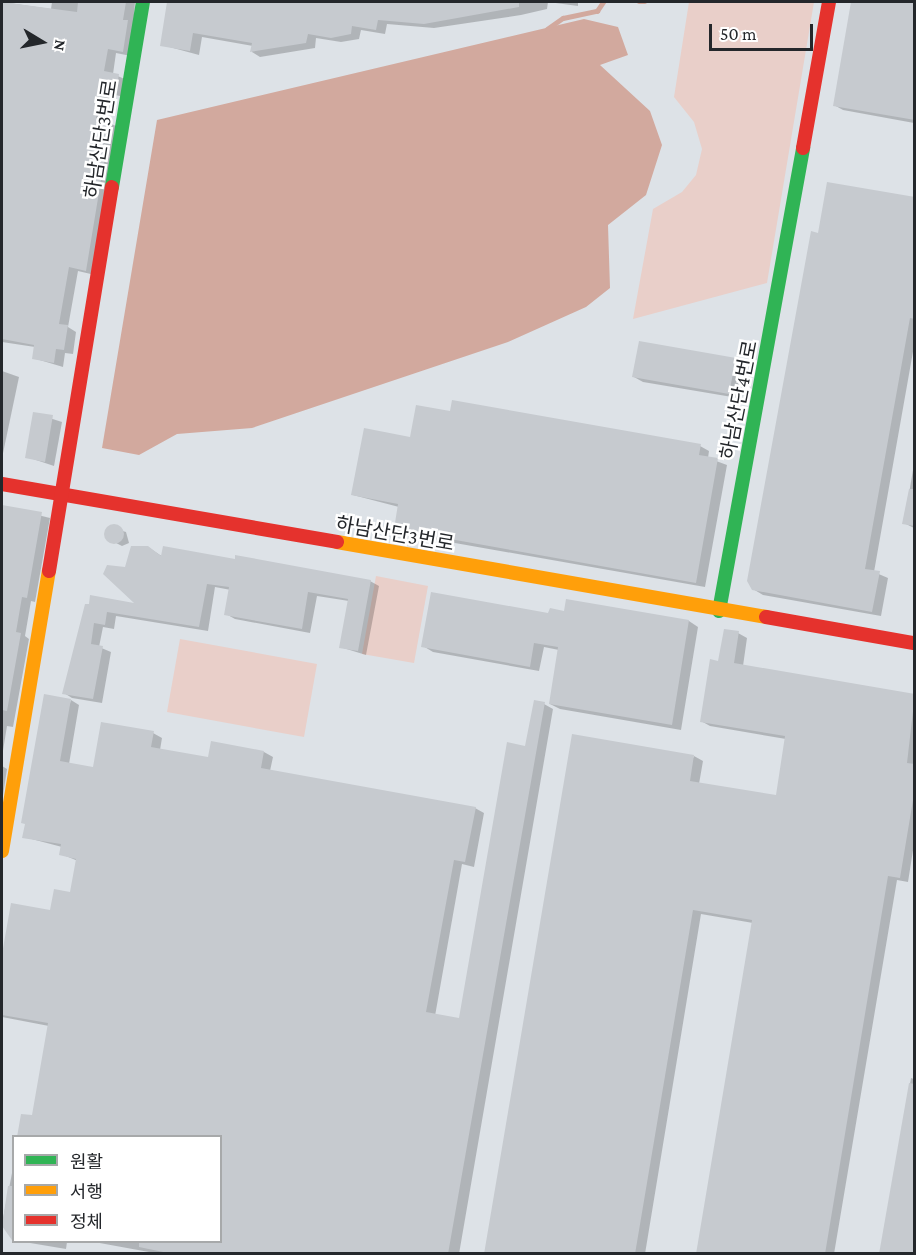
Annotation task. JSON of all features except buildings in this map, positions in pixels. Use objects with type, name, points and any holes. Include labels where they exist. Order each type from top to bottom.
[{"type":"street","name":"하남산단3번로","points":[[2,851],[64,495],[143,2]]},
{"type":"street","name":"하남산단4번로","points":[[719,611],[829,2]]},
{"type":"street","name":"하남산단3번로","points":[[2,484],[719,611]]},
{"type":"street","points":[[719,611],[915,643]]},
{"type":"shaded area","points":[[689,2],[814,2],[767,283],[633,319],[653,209],[682,192],[696,175],[702,149],[694,122],[674,97]]},
{"type":"shaded area","points":[[584,19],[618,27],[628,55],[600,65],[650,111],[662,145],[646,195],[608,225],[610,288],[586,307],[508,342],[252,428],[177,434],[139,455],[102,448],[157,120]]},
{"type":"shaded area","points":[[376,576],[428,586],[414,663],[362,654]]},
{"type":"shaded area","points":[[180,639],[317,664],[304,737],[167,712]]},
{"type":"waterway","points":[[547,29],[563,18],[597,11],[603,2]]},
{"type":"waterway","points":[[639,2],[645,2]]},
{"type":"traffic: fast","points":[[112,187],[143,2]]},
{"type":"traffic: fast","points":[[719,611],[803,148]]},
{"type":"traffic: slow","points":[[337,542],[766,617]]},
{"type":"traffic: slow","points":[[2,851],[49,571]]},
{"type":"traffic: jam","points":[[803,148],[829,2]]},
{"type":"traffic: jam","points":[[49,571],[112,187]]},
{"type":"traffic: jam","points":[[2,484],[337,542]]},
{"type":"traffic: jam","points":[[766,617],[914,643]]}]
